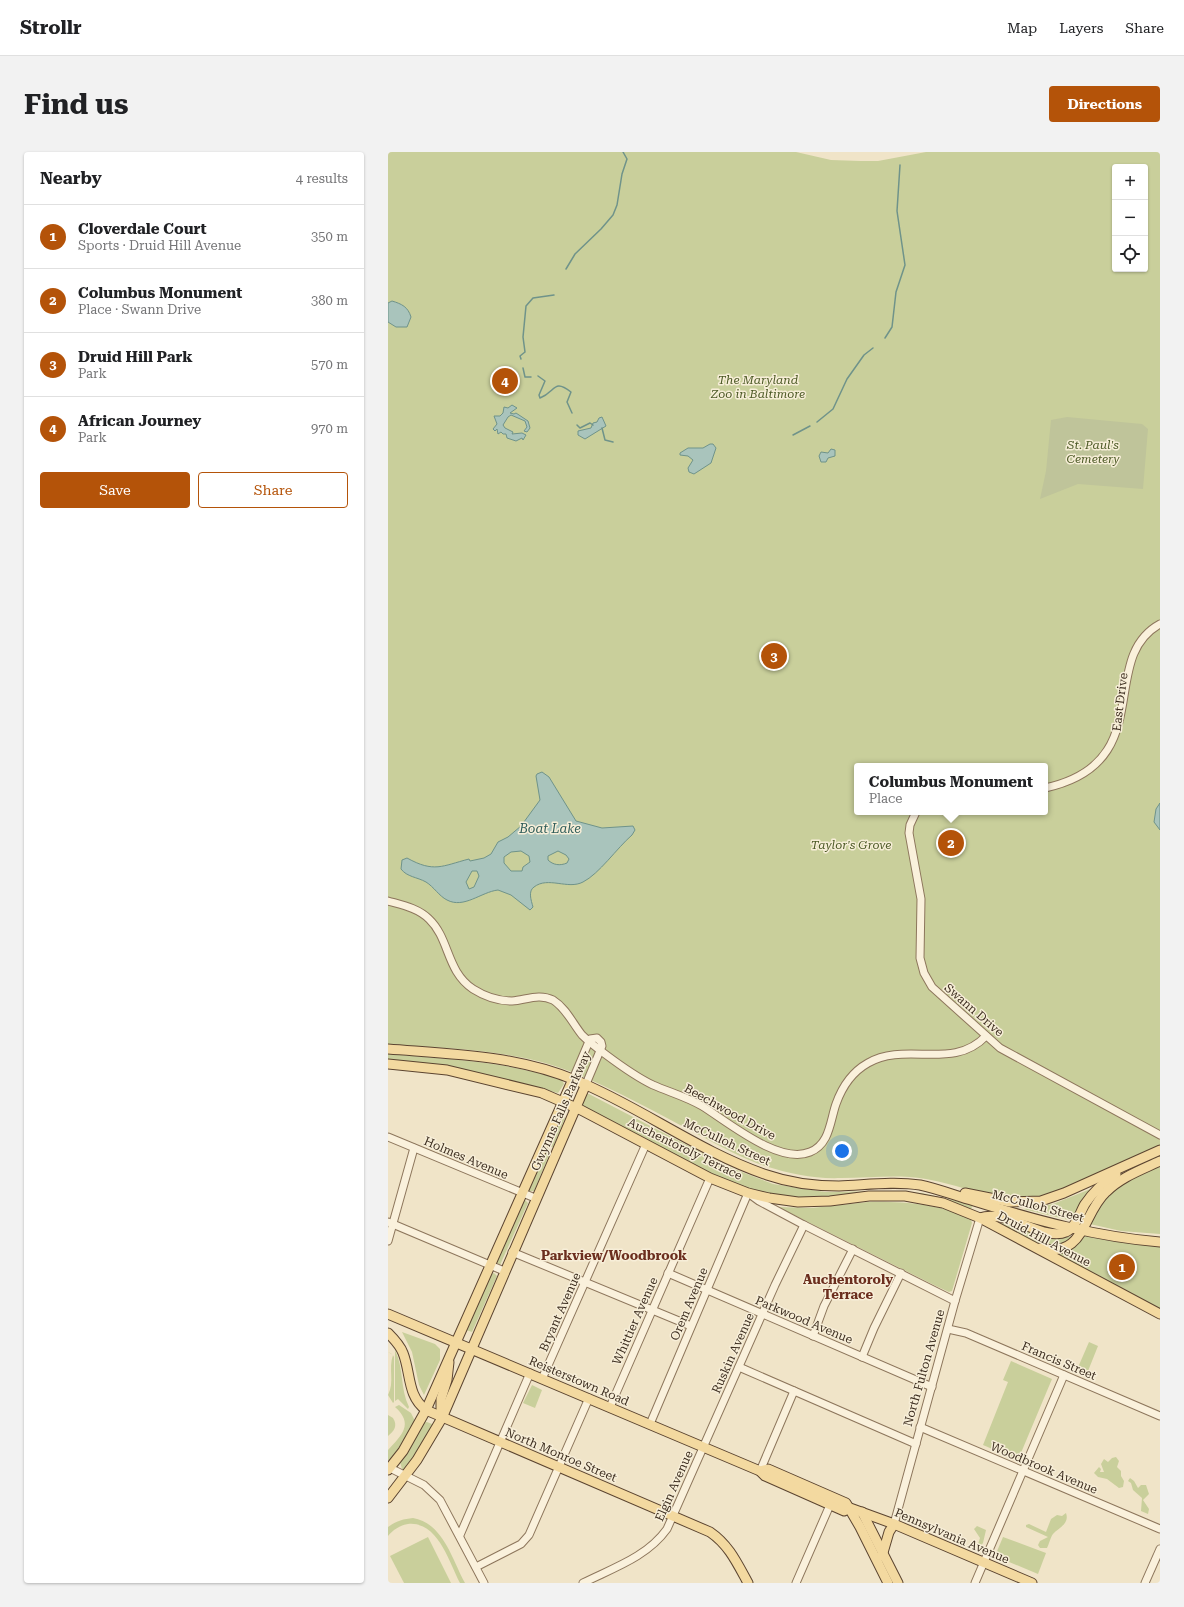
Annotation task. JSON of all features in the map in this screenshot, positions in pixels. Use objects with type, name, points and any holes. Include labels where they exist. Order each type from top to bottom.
[{"type":"main road","name":"McCulloh Street","points":[[388,1049],[506,1059],[538,1067],[586,1084],[735,1162],[769,1176],[822,1185],[902,1184],[943,1190],[974,1201],[1083,1230],[1114,1237],[1160,1242]]},
{"type":"main road","name":"Auchentoroly Terrace","points":[[388,1064],[454,1071],[542,1093],[562,1101],[710,1178],[748,1193]]},
{"type":"main road","name":"Gwynns Falls Parkway","points":[[389,1469],[403,1451],[426,1410],[521,1193],[573,1079]]},
{"type":"main road","name":"Gwynns Falls Parkway","points":[[388,1498],[406,1477],[432,1437],[442,1418],[535,1198],[586,1084]]},
{"type":"main road","points":[[943,1190],[1010,1202],[1041,1201],[1064,1193],[1160,1150]]},
{"type":"main road","points":[[748,1193],[769,1198],[798,1202],[830,1201],[869,1196],[905,1196],[943,1203],[980,1218],[995,1216],[1051,1233],[1066,1232],[1072,1227],[1085,1203],[1107,1180],[1160,1150]]},
{"type":"main road","points":[[999,1228],[1039,1247],[1053,1250],[1072,1243],[1083,1230],[1093,1206],[1112,1186],[1160,1161]]},
{"type":"main road","name":"Druid Hill Avenue","points":[[980,1218],[1160,1314]]},
{"type":"main road","name":"Reisterstown Road","points":[[388,1314],[760,1471],[765,1476],[774,1480],[846,1503],[850,1508],[862,1512]]},
{"type":"main road","name":"North Monroe Street","points":[[388,1333],[401,1348],[413,1395],[420,1406],[442,1418],[710,1532],[723,1542],[734,1557],[748,1583]]},
{"type":"main road","points":[[442,1418],[441,1399],[449,1374],[448,1359]]},
{"type":"main road","name":"Reisterstown Road","points":[[760,1471],[768,1469],[830,1505],[844,1511],[850,1508]]},
{"type":"main road","points":[[850,1508],[883,1564],[898,1583]]},
{"type":"main road","points":[[862,1512],[883,1553]]},
{"type":"main road","name":"Pennsylvania Avenue","points":[[862,1512],[984,1561],[1032,1583]]},
{"type":"main road","points":[[888,1583],[883,1564],[883,1553],[889,1532],[894,1524]]},
{"type":"main road","points":[[883,1564],[894,1534],[894,1524]]},
{"type":"street","name":"East Drive","points":[[1135,678],[1141,644],[1147,634],[1160,624]]},
{"type":"street","points":[[1048,787],[1080,780],[1096,773]]},
{"type":"street","name":"Swann Drive","points":[[915,815],[910,825],[909,833],[921,899],[919,947],[922,968],[928,982],[936,992],[967,1016],[1000,1048],[1160,1135]]},
{"type":"street","points":[[388,901],[410,907],[431,920],[443,940],[454,969],[471,988],[500,1000],[510,1001],[537,997],[551,1000],[563,1010],[589,1042]]},
{"type":"street","name":"Beechwood Drive","points":[[601,1051],[636,1075],[696,1103],[761,1143],[778,1151],[796,1155],[810,1152],[823,1142],[828,1133],[842,1090],[853,1074],[867,1063],[881,1056],[898,1053],[937,1056],[954,1054],[972,1048],[986,1036]]},
{"type":"street","name":"Gwynns Falls Parkway","points":[[573,1079],[589,1042],[592,1038],[600,1040],[602,1044],[601,1051],[586,1084]]},
{"type":"street","name":"Holmes Avenue","points":[[388,1137],[535,1198]]},
{"type":"street","name":"Bryant Avenue","points":[[542,1379],[646,1144]]},
{"type":"street","points":[[388,1240],[390,1223],[414,1148]]},
{"type":"street","name":"Whittier Avenue","points":[[610,1407],[710,1178]]},
{"type":"street","name":"Auchentoroly Terrace","points":[[748,1193],[759,1202],[955,1301]]},
{"type":"street","name":"Orem Avenue","points":[[650,1424],[748,1193]]},
{"type":"street","name":"North Fulton Avenue","points":[[894,1524],[955,1301],[980,1218]]},
{"type":"street","points":[[390,1223],[504,1271]]},
{"type":"street","name":"Ruskin Avenue","points":[[704,1447],[804,1225]]},
{"type":"street","points":[[813,1336],[824,1306],[853,1250]]},
{"type":"street","points":[[512,1252],[691,1326]]},
{"type":"street","name":"Parkwood Avenue","points":[[668,1273],[932,1387]]},
{"type":"street","points":[[862,1357],[874,1328],[901,1274]]},
{"type":"street","name":"Francis Street","points":[[948,1329],[966,1333],[1160,1416]]},
{"type":"street","points":[[739,1368],[916,1444]]},
{"type":"street","points":[[460,1536],[530,1373]]},
{"type":"street","points":[[975,1583],[1022,1469],[1064,1375]]},
{"type":"street","points":[[760,1471],[794,1391]]},
{"type":"street","points":[[476,1567],[521,1544],[533,1530],[589,1398]]},
{"type":"street","name":"Woodbrook Avenue","points":[[920,1427],[1022,1469],[1160,1529]]},
{"type":"street","name":"Elgin Avenue","points":[[583,1583],[640,1555],[655,1544],[667,1529],[674,1516],[704,1447]]},
{"type":"street","points":[[389,1469],[424,1485],[436,1494],[446,1509],[484,1583]]},
{"type":"street","points":[[796,1583],[830,1505]]},
{"type":"street","points":[[1145,1583],[1160,1549]]},
{"type":"street","points":[[598,1576],[601,1583]]},
{"type":"green space","points":[[388,152],[796,152],[831,160],[878,161],[926,152],[1160,152],[1160,1145],[1060,1191],[1042,1196],[1025,1198],[992,1195],[926,1179],[894,1176],[831,1178],[812,1177],[765,1166],[749,1160],[605,1086],[572,1072],[550,1064],[504,1054],[388,1044]]},
{"type":"green space","name":"St. Paul's Cemetery","points":[[1067,417],[1142,424],[1148,429],[1143,489],[1078,484],[1040,499],[1046,471],[1051,420]]},
{"type":"green space","points":[[388,1054],[454,1059],[497,1065],[541,1074],[562,1080],[564,1084],[558,1093],[488,1075],[388,1061]]},
{"type":"green space","points":[[585,1094],[589,1094],[729,1167],[773,1184],[825,1192],[892,1191],[922,1193],[973,1205],[971,1209],[951,1202],[777,1196],[740,1187],[582,1106]]},
{"type":"green space","points":[[561,1114],[565,1118],[553,1147],[548,1147]]},
{"type":"green space","points":[[545,1151],[549,1155],[534,1191],[528,1191]]},
{"type":"green space","points":[[1160,1165],[1160,1234],[1121,1231],[1090,1224],[1097,1207],[1118,1185]]},
{"type":"green space","points":[[1093,1188],[1073,1221],[1023,1209],[1053,1204]]},
{"type":"green space","points":[[524,1199],[528,1203],[500,1265],[496,1262]]},
{"type":"green space","points":[[868,1202],[906,1203],[935,1207],[949,1210],[971,1220],[972,1223],[952,1291],[949,1292],[936,1286],[778,1207],[812,1208]]},
{"type":"green space","points":[[1001,1221],[1062,1237],[1074,1236],[1065,1242],[1056,1245],[1046,1245],[1018,1234],[1001,1224]]},
{"type":"green space","points":[[1086,1235],[1111,1241],[1160,1245],[1160,1309],[1058,1254]]},
{"type":"green space","points":[[494,1273],[497,1276],[472,1332],[466,1330],[491,1274]]},
{"type":"green space","points":[[402,1332],[435,1344],[440,1349],[440,1360],[424,1395],[419,1385],[412,1352]]},
{"type":"green space","points":[[1089,1342],[1098,1346],[1086,1376],[1076,1372]]},
{"type":"green space","points":[[395,1350],[400,1364],[404,1393],[409,1407],[408,1409],[398,1399],[395,1401]]},
{"type":"green space","points":[[393,1355],[393,1403],[388,1395],[391,1385],[391,1365]]},
{"type":"green space","points":[[1011,1361],[1052,1379],[1018,1460],[983,1445],[1008,1382],[1003,1380]]},
{"type":"green space","points":[[532,1385],[542,1390],[535,1408],[523,1403]]},
{"type":"green space","points":[[399,1405],[411,1413],[415,1421],[403,1444],[390,1461],[388,1460],[388,1450],[398,1439],[404,1429],[405,1424],[401,1413],[395,1407]]},
{"type":"green space","points":[[388,1415],[393,1418],[395,1426],[394,1430],[388,1436]]},
{"type":"green space","points":[[427,1422],[432,1424],[433,1429],[406,1469],[402,1469],[400,1462],[423,1423]]},
{"type":"green space","points":[[1116,1457],[1119,1461],[1117,1467],[1121,1471],[1121,1476],[1124,1481],[1123,1487],[1119,1488],[1107,1479],[1098,1477],[1094,1473],[1099,1467],[1101,1469],[1100,1472],[1104,1472],[1101,1464],[1104,1459],[1108,1462],[1112,1458]]},
{"type":"green space","points":[[1130,1478],[1134,1481],[1138,1488],[1141,1485],[1146,1485],[1149,1494],[1143,1500],[1149,1509],[1148,1514],[1141,1511],[1142,1498],[1133,1490],[1131,1483],[1128,1481]]},
{"type":"green space","points":[[1066,1513],[1067,1517],[1065,1523],[1052,1535],[1047,1548],[1040,1548],[1038,1545],[1040,1541],[1048,1537],[1026,1527],[1026,1525],[1029,1524],[1046,1532],[1051,1519],[1057,1515],[1062,1516]]},
{"type":"green space","points":[[413,1518],[423,1521],[439,1534],[451,1553],[465,1583],[460,1583],[441,1544],[427,1529],[418,1525],[402,1525],[388,1536],[388,1527],[394,1523]]},
{"type":"green space","points":[[977,1526],[986,1530],[983,1543],[979,1548],[977,1547],[980,1538],[974,1529]]},
{"type":"green space","points":[[428,1537],[451,1583],[404,1583],[390,1556]]},
{"type":"green space","points":[[1003,1537],[1046,1553],[1038,1574],[995,1556]]},
{"type":"water","points":[[392,301],[402,305],[408,311],[411,317],[407,327],[396,327],[388,322],[388,303]]},
{"type":"water","points":[[512,405],[517,408],[510,413],[516,413],[528,421],[530,428],[527,432],[524,431],[527,427],[525,421],[511,415],[503,425],[505,428],[513,432],[512,434],[522,433],[526,435],[523,440],[522,438],[516,441],[507,438],[506,434],[501,432],[498,434],[497,429],[495,431],[493,429],[497,424],[494,416],[500,416],[503,413],[504,407],[508,408]]},
{"type":"water","points":[[602,417],[606,426],[585,439],[578,435],[578,431],[591,428],[593,423],[597,422],[599,418]]},
{"type":"water","points":[[713,444],[716,448],[711,463],[694,474],[689,472],[688,468],[693,460],[688,456],[680,455],[680,453],[688,448],[703,448]]},
{"type":"water","points":[[831,449],[835,450],[835,456],[828,458],[826,462],[821,462],[819,456],[821,452],[828,453]]},
{"type":"water","name":"Boat Lake","points":[[542,772],[549,777],[576,821],[602,828],[633,826],[635,830],[602,867],[589,878],[583,882],[571,885],[545,883],[534,887],[530,896],[533,907],[530,910],[511,895],[498,890],[460,903],[453,902],[444,898],[426,882],[403,872],[401,869],[402,860],[407,858],[416,863],[431,867],[438,867],[469,859],[470,861],[484,858],[491,854],[498,842],[508,837],[521,826],[540,800],[536,776]],"holes":[[[521,851],[529,856],[530,862],[523,867],[522,871],[511,871],[504,863],[504,857],[511,852]],[[558,851],[566,855],[569,859],[567,863],[557,864],[548,860],[548,856]],[[472,871],[477,871],[479,876],[474,887],[469,889],[466,882]]]},
{"type":"water","points":[[1160,803],[1160,830],[1154,822],[1156,809]]},
{"type":"waterway","points":[[566,269],[575,254],[613,215],[617,205],[622,174],[627,159],[623,152]]},
{"type":"waterway","points":[[885,338],[892,327],[896,292],[905,265],[897,211],[900,165]]},
{"type":"waterway","points":[[521,359],[520,356],[525,352],[523,337],[526,306],[533,298],[554,295]]},
{"type":"waterway","points":[[817,422],[833,409],[847,379],[864,355],[873,348]]},
{"type":"waterway","points":[[523,368],[525,377],[531,377]]},
{"type":"waterway","points":[[538,376],[545,381],[539,395],[540,398],[558,386],[561,386],[571,392],[567,402],[572,413]]},
{"type":"waterway","points":[[577,425],[580,428],[590,423],[593,425]]},
{"type":"waterway","points":[[793,435],[810,426]]},
{"type":"waterway","points":[[602,428],[605,440],[613,442]]},
{"type":"place","name":"African Journey","points":[[505,381]]},
{"type":"place","name":"Druid Hill Park","points":[[774,656]]},
{"type":"place","name":"Columbus Monument","points":[[951,843]]},
{"type":"place","name":"Cloverdale Court","points":[[1122,1267]]},
{"type":"district","name":"Parkview/Woodbrook","points":[[614,1255]]},
{"type":"district","name":"Auchentoroly Terrace","points":[[848,1286]]},
{"type":"park label","name":"The Maryland Zoo in Baltimore","points":[[758,387]]},
{"type":"park label","name":"Taylor's Grove","points":[[851,845]]}]
